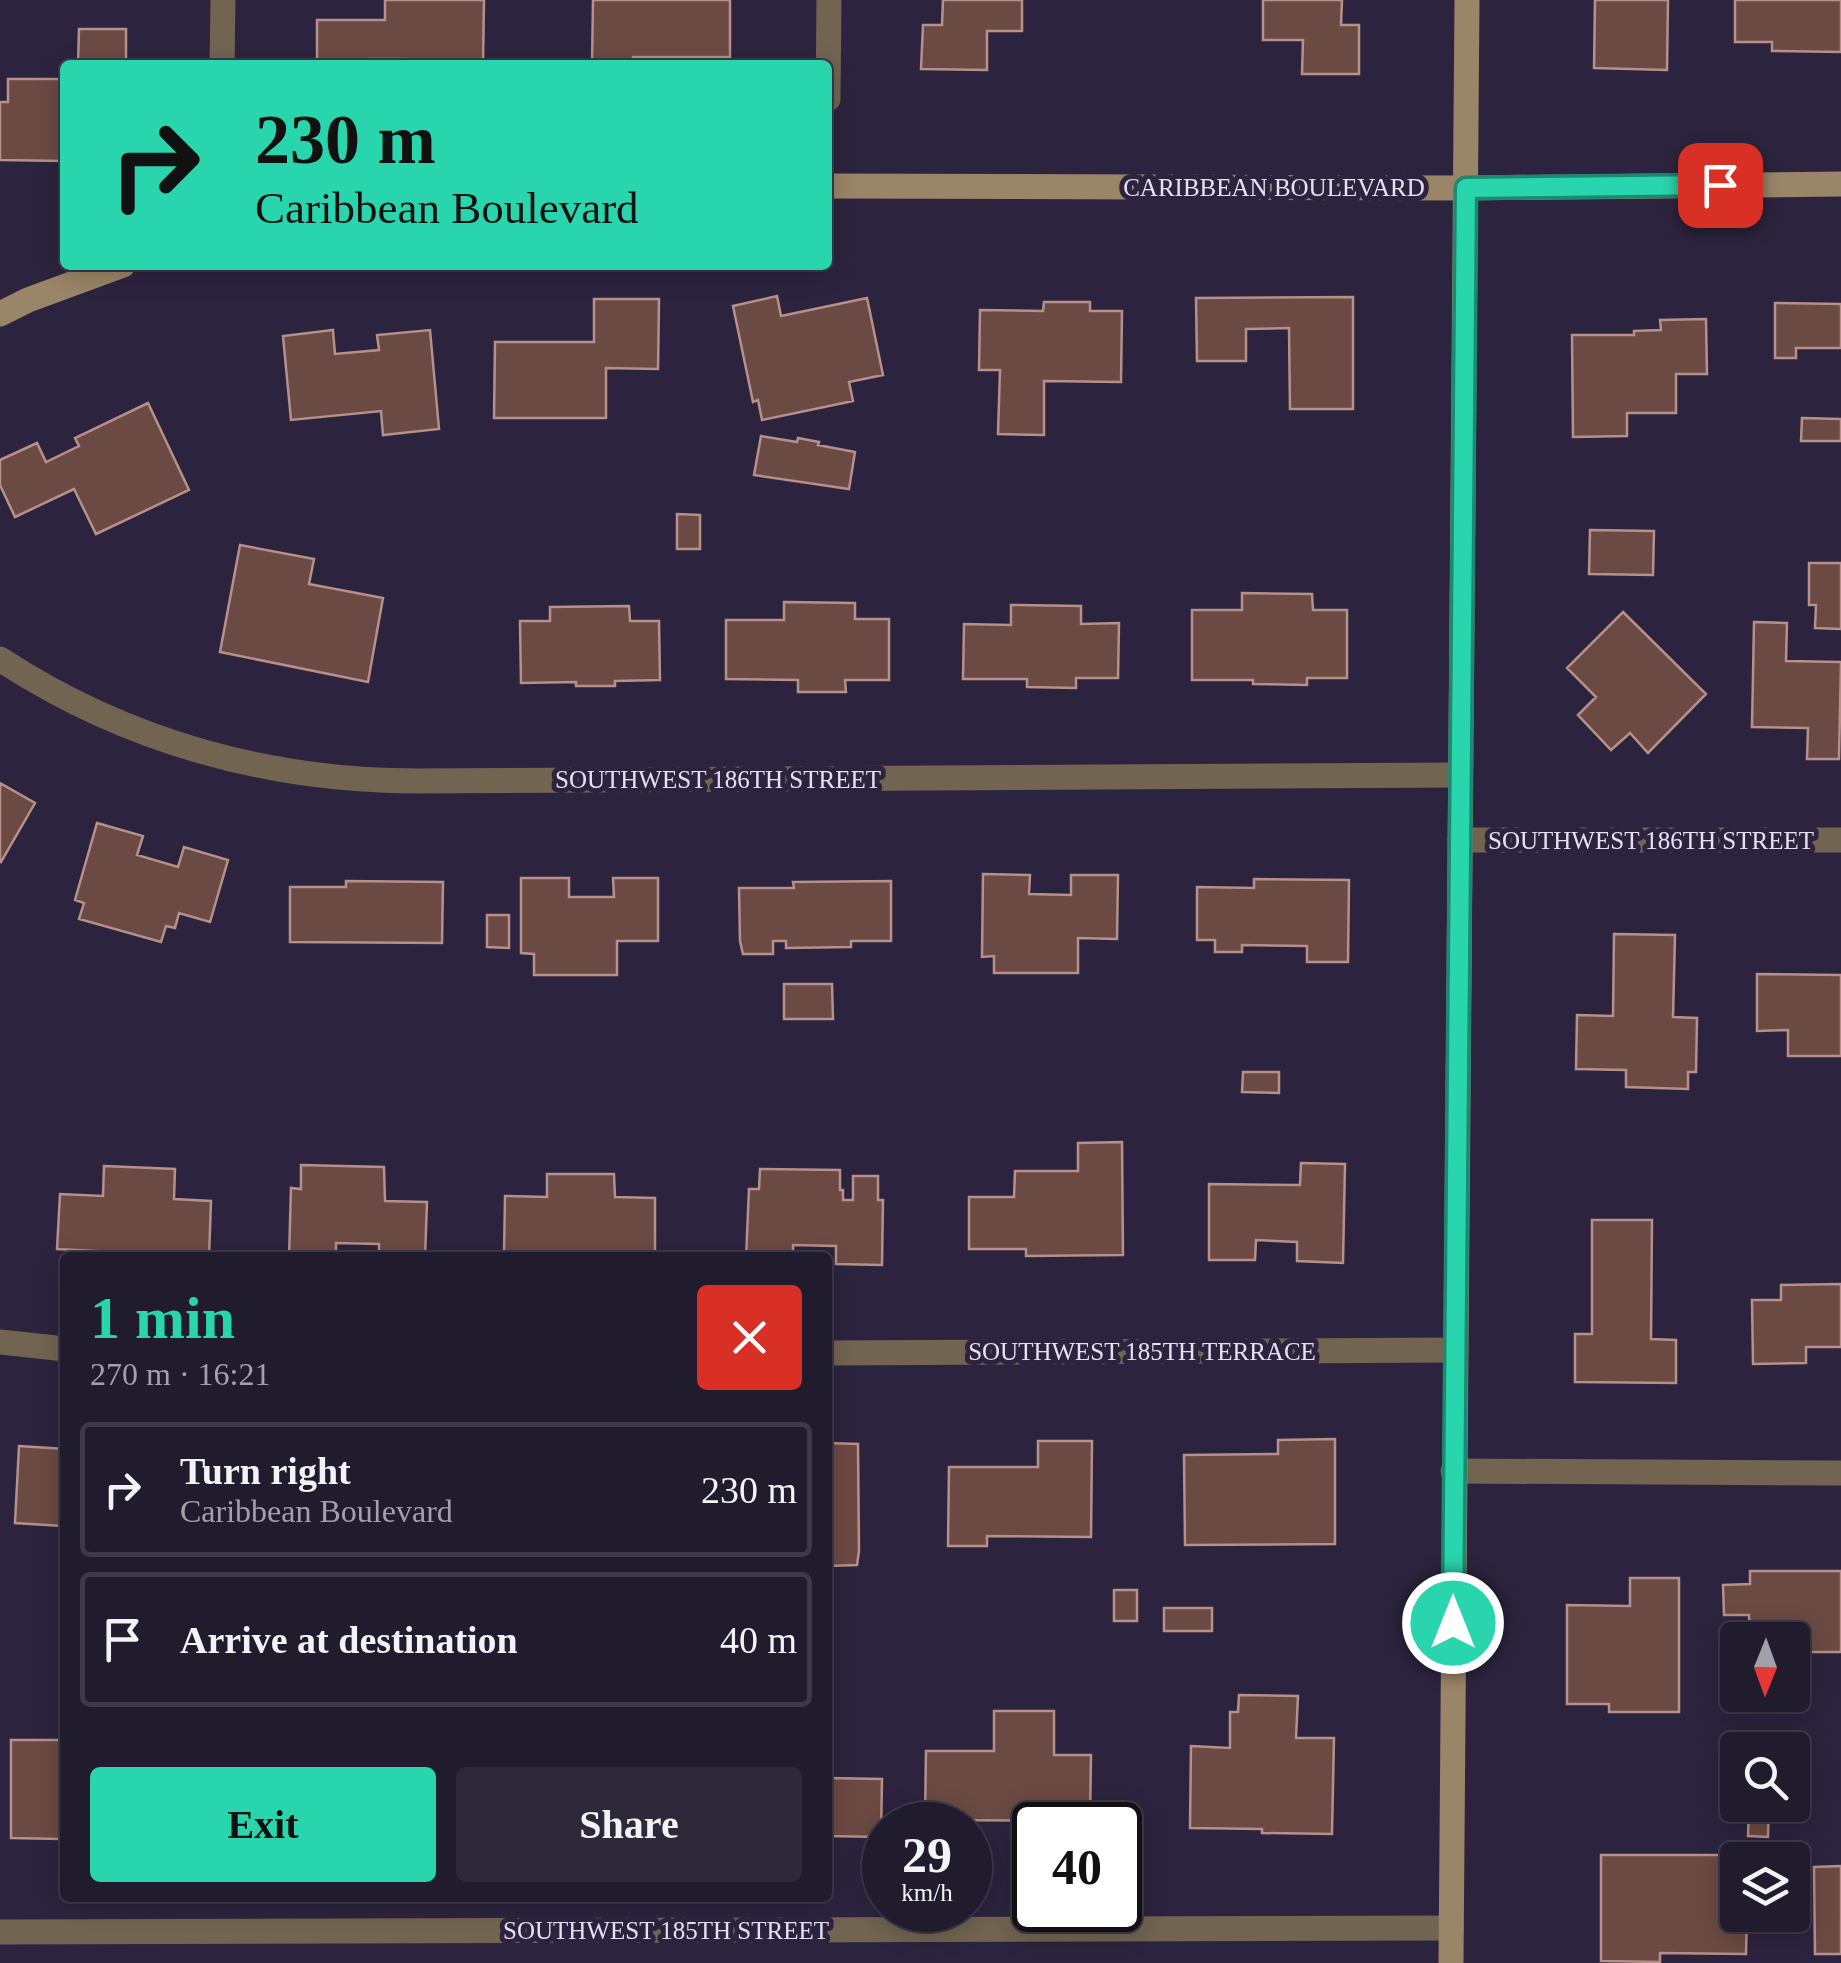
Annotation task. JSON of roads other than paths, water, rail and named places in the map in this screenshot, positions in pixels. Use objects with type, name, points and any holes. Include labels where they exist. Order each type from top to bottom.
[{"type":"street","points":[[222,60],[223,0]]},
{"type":"street","points":[[828,0],[828,60]]},
{"type":"street","points":[[1451,1963],[1467,0]]},
{"type":"street","name":"CARIBBEAN BOULEVARD","points":[[832,186],[1466,188],[1841,184]]},
{"type":"street","points":[[0,314],[109,270]]},
{"type":"street","name":"SOUTHWEST 186TH STREET","points":[[0,659],[92,712],[168,742],[258,766],[344,779],[1460,775]]},
{"type":"street","name":"SOUTHWEST 186TH STREET","points":[[1460,840],[1841,840]]},
{"type":"street","points":[[0,1342],[60,1348]]},
{"type":"street","name":"SOUTHWEST 185TH TERRACE","points":[[832,1353],[1456,1350]]},
{"type":"street","points":[[1454,1470],[1841,1474]]},
{"type":"street","name":"SOUTHWEST 185TH STREET","points":[[0,1932],[1451,1928]]}]
